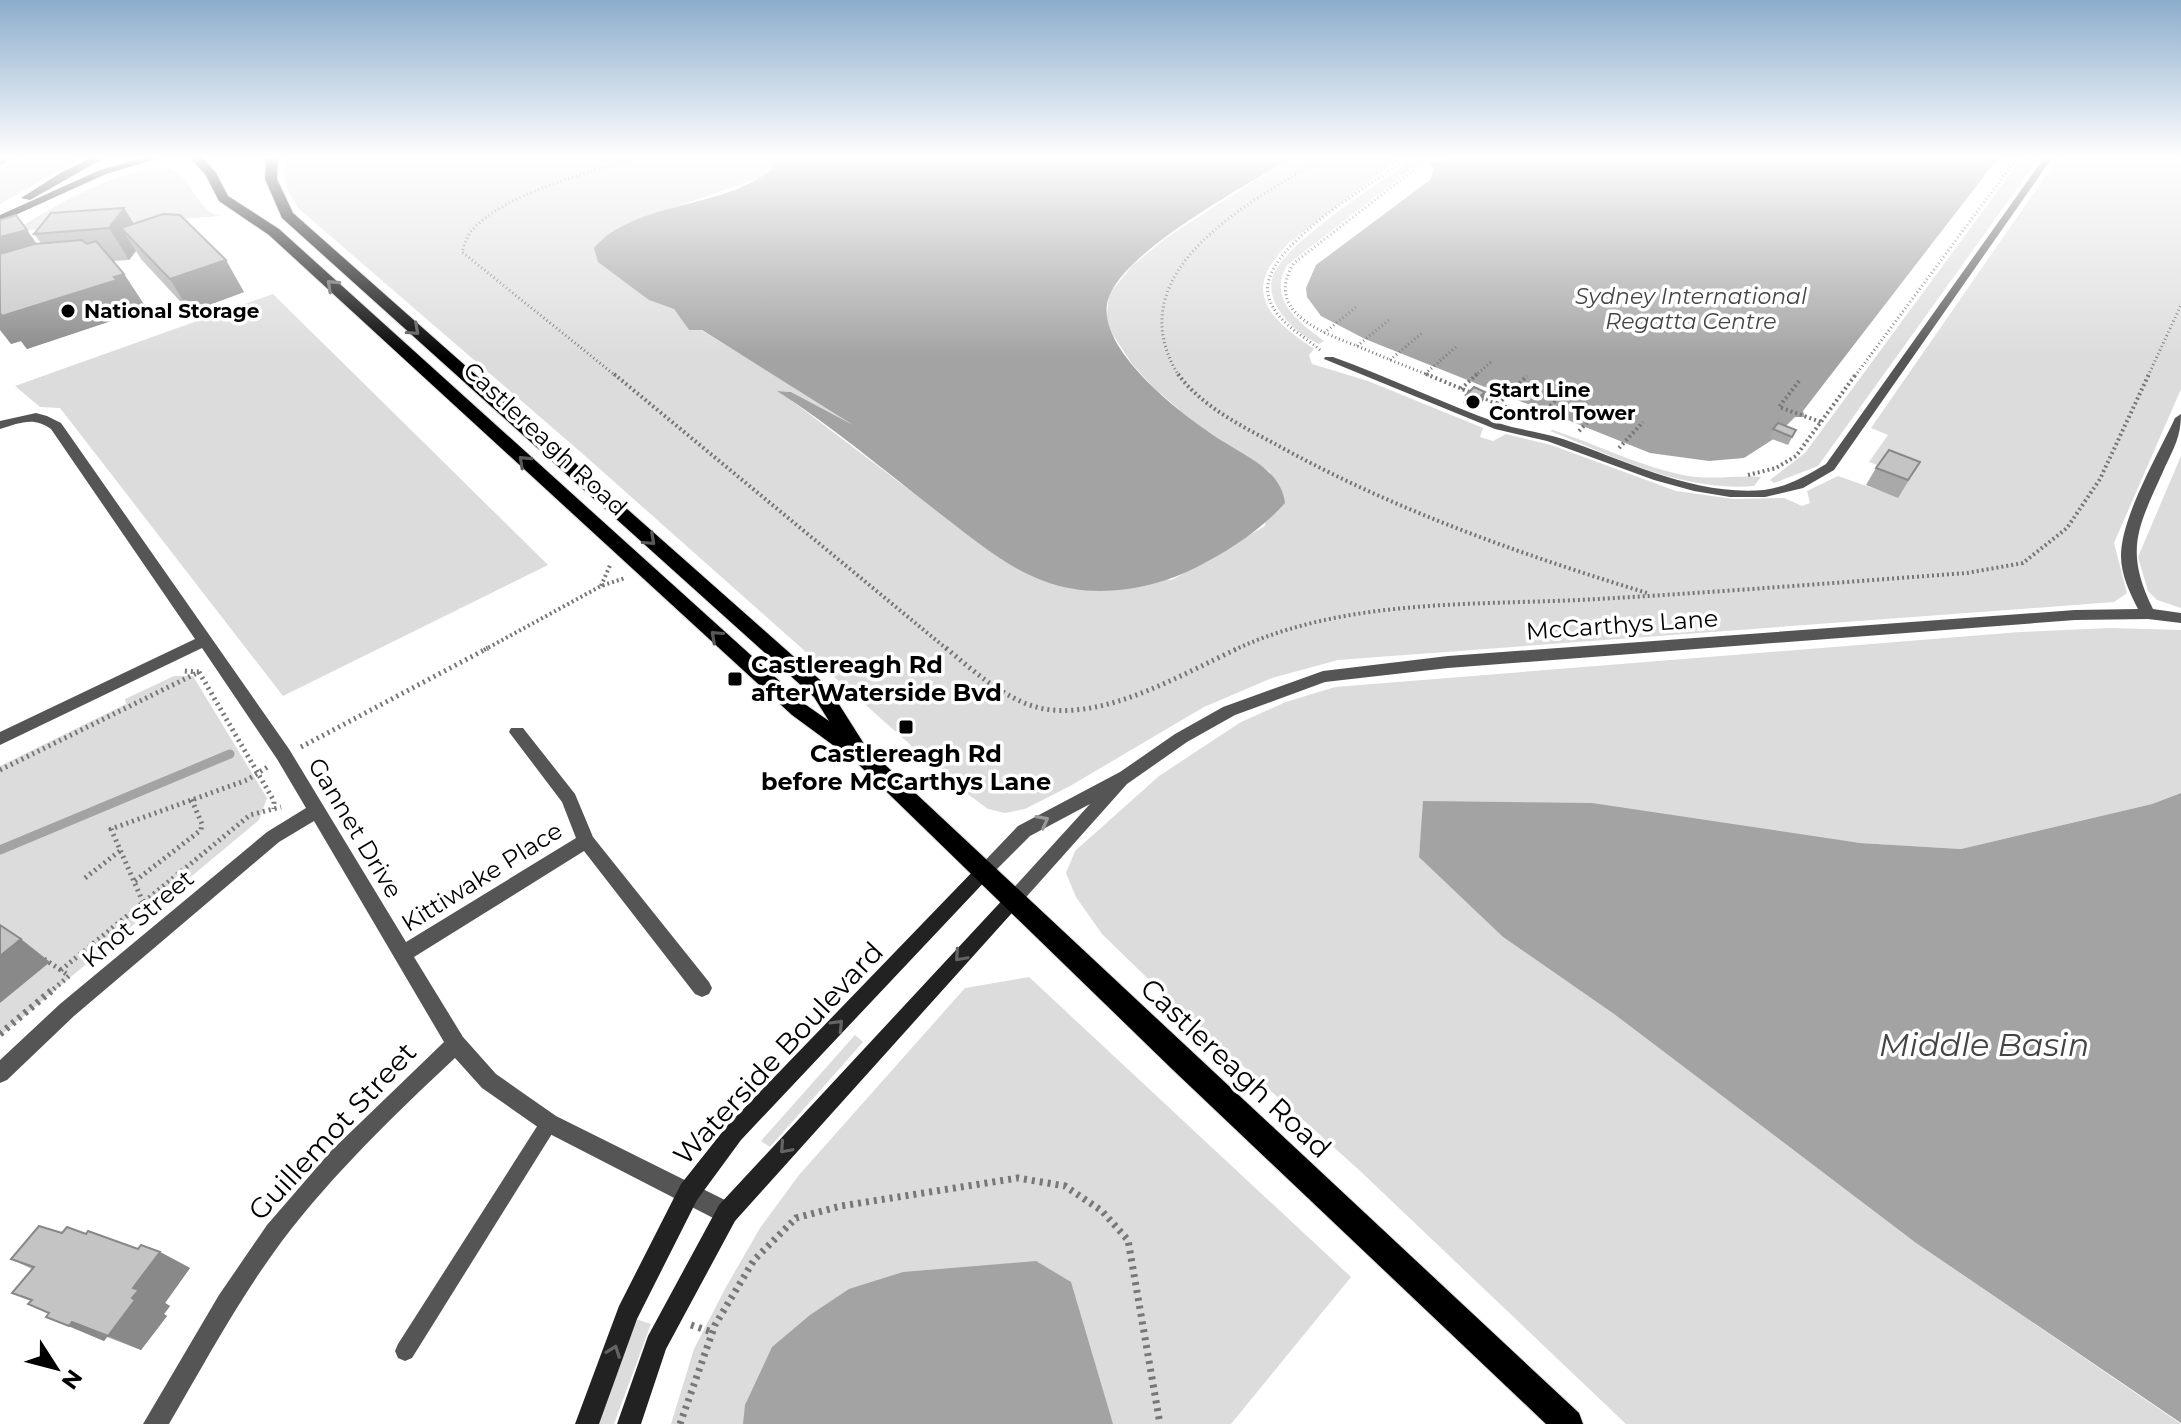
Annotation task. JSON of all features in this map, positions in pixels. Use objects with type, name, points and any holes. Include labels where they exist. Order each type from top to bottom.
[{"type":"main road","name":"Castlereagh Road","points":[[263,224],[799,710],[863,756],[1181,1061],[1568,1424]]},
{"type":"main road","name":"Castlereagh Road","points":[[298,224],[821,692],[863,756]]},
{"type":"street","name":"Gannet Drive","points":[[0,425],[34,416],[48,419],[56,426],[283,754],[456,1044],[489,1081],[549,1123],[727,1213]]},
{"type":"street","points":[[2148,614],[2133,581],[2128,552],[2139,517],[2181,418]]},
{"type":"street","name":"McCarthys Lane","points":[[984,871],[1024,831],[1126,777],[1181,738],[1229,711],[1323,677],[1365,670],[2075,615],[2148,614],[2181,618]]},
{"type":"street","points":[[0,739],[204,641]]},
{"type":"street","name":"Kittiwake Place","points":[[517,732],[569,799],[586,841],[702,988]]},
{"type":"street","name":"McCarthys Lane","points":[[1014,899],[1126,777]]},
{"type":"street","name":"Knot Street","points":[[0,1073],[67,1010],[312,806]]},
{"type":"street","name":"Kittiwake Place","points":[[403,954],[586,841]]},
{"type":"street","name":"Waterside Boulevard","points":[[587,1424],[631,1306],[689,1192],[734,1133],[984,871]]},
{"type":"street","points":[[629,1424],[656,1344],[727,1213],[1014,899]]},
{"type":"street","name":"Guillemot Street","points":[[155,1424],[239,1285],[276,1232],[380,1114],[456,1044]]},
{"type":"lane","points":[[1329,359],[1498,426],[1555,440],[1679,485],[1743,493],[1788,488],[1830,467],[2001,224]]},
{"type":"lane","points":[[405,1351],[549,1123]]},
{"type":"path","points":[[481,224],[471,231],[462,252],[687,433],[987,682],[1024,703],[1055,709],[1094,708],[1143,692],[1266,635],[1324,618],[1394,608],[1652,595],[1967,573],[2023,563],[2067,528],[2100,479],[2181,305]]},
{"type":"path","points":[[1222,224],[1180,268],[1163,305],[1161,337],[1180,377],[1215,410],[1281,448],[1396,503],[1561,567],[1652,595]]},
{"type":"path","points":[[1318,224],[1284,253],[1270,272],[1269,296],[1278,315],[1329,359]]},
{"type":"path","points":[[1341,224],[1306,251],[1288,270],[1284,287],[1290,305],[1305,323],[1545,423]]},
{"type":"path","points":[[1739,476],[1764,472],[1787,463],[1968,224]]},
{"type":"path","points":[[1324,333],[1356,307]]},
{"type":"path","points":[[1357,346],[1389,320]]},
{"type":"path","points":[[1390,360],[1422,333]]},
{"type":"path","points":[[1425,374],[1456,347]]},
{"type":"path","points":[[1461,389],[1492,361]]},
{"type":"path","points":[[1498,404],[1527,376]]},
{"type":"path","points":[[1799,381],[1779,407],[1821,422]]},
{"type":"path","points":[[1539,417],[1565,391]]},
{"type":"path","points":[[1578,433],[1603,406]]},
{"type":"path","points":[[1626,456],[1617,451],[1643,422]]},
{"type":"path","points":[[143,902],[111,829],[259,774],[283,754],[334,732],[601,586],[645,571]]},
{"type":"path","points":[[160,662],[175,670],[199,672]]},
{"type":"path","points":[[0,770],[199,672]]},
{"type":"path","points":[[199,672],[274,801],[274,809]]},
{"type":"path","points":[[135,881],[201,830],[202,824],[191,798]]},
{"type":"path","points":[[61,970],[250,815],[274,809],[312,806]]},
{"type":"path","points":[[85,878],[121,850]]},
{"type":"path","points":[[0,1034],[69,976],[37,954]]},
{"type":"path","points":[[680,1424],[712,1332],[754,1260],[796,1218],[841,1206],[993,1179],[1018,1178],[1065,1186],[1102,1211],[1128,1240],[1160,1424]]},
{"type":"path","points":[[690,1325],[712,1332]]},
{"type":"shaded area","points":[[25,224],[104,224],[14,231]]},
{"type":"shaded area","points":[[317,224],[630,224],[600,241],[649,300],[674,309],[689,330],[701,330],[864,433],[791,392],[779,391],[986,548],[1172,580],[1265,526],[1270,472],[1198,426],[1153,387],[1132,364],[1106,324],[1109,294],[1132,266],[1187,224],[1313,224],[1290,242],[1275,259],[1266,274],[1263,288],[1265,301],[1272,313],[1314,349],[1309,355],[1312,364],[1368,381],[1483,428],[1480,437],[1493,441],[1506,434],[1551,445],[1676,491],[1734,499],[1784,498],[1802,506],[1810,503],[1807,491],[1838,476],[1898,497],[1901,474],[1869,462],[1888,435],[1871,428],[2012,224],[2181,224],[2181,389],[2114,543],[2127,593],[2114,602],[1338,660],[1272,678],[1204,707],[1070,786],[1025,809],[1005,813],[988,809],[958,787],[584,455]]},
{"type":"shaded area","points":[[1322,224],[1339,224],[1287,265],[1281,289],[1283,299],[1296,318],[1324,341],[1319,344],[1285,318],[1271,289],[1279,265]]},
{"type":"shaded area","points":[[1973,224],[1991,224],[1818,466],[1774,483],[1770,480],[1805,453]]},
{"type":"shaded area","points":[[273,294],[548,565],[283,696],[60,408],[40,407],[15,386]]},
{"type":"shaded area","points":[[1550,431],[1636,461],[1688,476],[1761,477],[1754,486],[1701,484],[1624,461]]},
{"type":"shaded area","points":[[2181,456],[2181,608],[2157,600],[2148,591],[2138,557]]},
{"type":"shaded area","points":[[2110,628],[2181,630],[2181,793],[2152,804],[1961,849],[1860,843],[1424,801],[1419,856],[1503,937],[1614,1014],[1916,1243],[2181,1424],[1626,1424],[1358,1169],[1178,1008],[1102,934],[1076,897],[1066,873],[1075,851],[1159,776],[1241,722],[1286,702],[1335,687],[2020,632]]},
{"type":"shaded area","points":[[174,676],[193,676],[267,798],[259,820],[0,1036],[0,766],[126,704],[125,699]]},
{"type":"shaded area","points":[[1029,977],[1351,1277],[1231,1424],[671,1424],[694,1349],[760,1228],[799,1175],[965,988]]},
{"type":"shaded area","points":[[855,1035],[863,1042],[770,1147],[761,1141]]},
{"type":"shaded area","points":[[636,1319],[651,1324],[614,1424],[598,1424]]},
{"type":"water","points":[[626,224],[1184,224],[1142,255],[1111,292],[1107,312],[1112,334],[1125,356],[1165,398],[1271,474],[1285,503],[1233,547],[1161,582],[1102,591],[1063,587],[1044,581],[993,554],[842,437],[777,391],[791,392],[853,425],[702,330],[689,330],[674,309],[649,300],[598,262],[594,248]]},
{"type":"water","name":"Sydney International Regatta Centre","points":[[1370,224],[1947,224],[1803,411],[1805,417],[1795,417],[1772,440],[1744,458],[1709,461],[1650,453],[1365,339],[1321,316],[1307,297],[1306,288],[1316,265]]},
{"type":"water","name":"Middle Basin","points":[[2181,793],[2181,1423],[1916,1243],[1614,1014],[1503,937],[1419,857],[1423,801],[1592,803],[1860,843],[1961,849],[2152,804]]},
{"type":"water","points":[[1036,1261],[1071,1282],[1113,1424],[743,1424],[745,1405],[772,1347],[810,1315],[849,1289],[903,1272]]},
{"type":"building","points":[[0,224],[23,224],[27,230],[0,237]]},
{"type":"building","points":[[42,224],[112,224],[109,228],[34,234]]},
{"type":"building","points":[[132,224],[190,224],[226,260],[170,279],[121,228]]},
{"type":"building","points":[[82,240],[87,244],[96,241],[124,274],[114,277],[117,280],[2,316],[0,254],[34,244]]},
{"type":"building","points":[[1474,387],[1485,392],[1477,399],[1466,395]]},
{"type":"building","points":[[1778,423],[1796,430],[1792,437],[1773,429]]},
{"type":"building","points":[[1889,450],[1920,462],[1908,480],[1876,468]]},
{"type":"building","points":[[0,925],[21,939],[0,956]]},
{"type":"building","points":[[39,1226],[62,1233],[67,1227],[86,1234],[88,1231],[138,1249],[141,1245],[160,1252],[133,1288],[139,1290],[132,1298],[135,1300],[108,1336],[72,1322],[69,1326],[46,1317],[49,1313],[28,1304],[32,1300],[12,1293],[34,1267],[11,1259]]},
{"type":"waterway","points":[[0,850],[230,754]]},
{"type":"place","name":"National Storage","points":[[68,311]]},
{"type":"place","name":"Start Line Control Tower","points":[[1473,402]]},
{"type":"place","name":"Castlereagh Rd after Waterside Bvd","points":[[735,679]]},
{"type":"place","name":"Castlereagh Rd before McCarthys Lane","points":[[906,727]]}]
